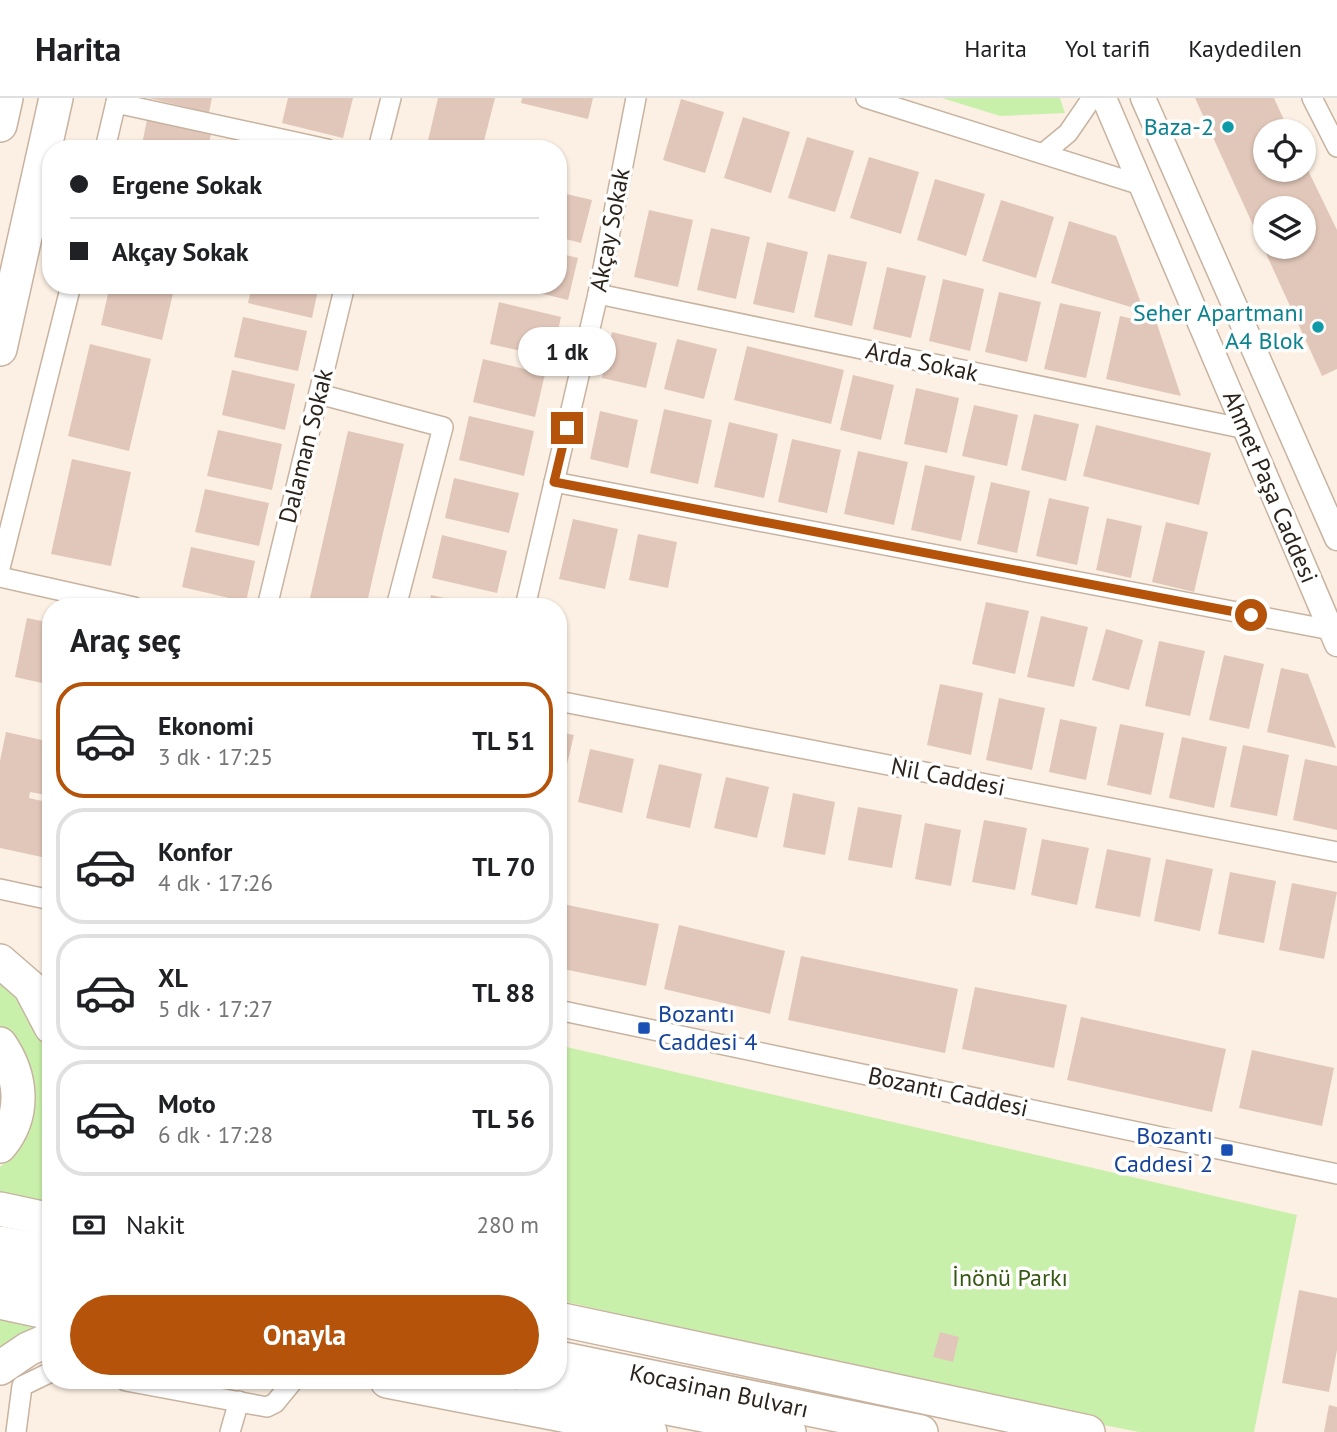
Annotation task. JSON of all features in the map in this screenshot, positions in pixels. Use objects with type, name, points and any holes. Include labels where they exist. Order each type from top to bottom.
[{"type":"highway","points":[[0,125],[6,98]]},
{"type":"highway","points":[[0,244],[34,98]]},
{"type":"highway","points":[[47,140],[56,98]]},
{"type":"highway","points":[[0,349],[42,161]]},
{"type":"highway","points":[[0,961],[30,987],[42,1005]]},
{"type":"highway","points":[[0,1146],[13,1124],[18,1104],[17,1083],[5,1052]]},
{"type":"highway","points":[[0,1209],[42,1218]]},
{"type":"highway","points":[[0,1242],[42,1251]]},
{"type":"highway","points":[[0,1271],[42,1280]]},
{"type":"highway","points":[[0,1302],[42,1311]]},
{"type":"highway","points":[[567,1321],[1088,1432]]},
{"type":"highway","points":[[0,1367],[14,1356],[42,1343]]},
{"type":"highway","points":[[573,1370],[866,1385]]},
{"type":"highway","points":[[573,1370],[719,1432]]},
{"type":"highway","name":"Kocasinan Bulvarı","points":[[573,1370],[789,1432]]},
{"type":"highway","name":"Kocasinan Bulvarı","points":[[573,1370],[920,1432]]},
{"type":"highway","points":[[428,1389],[650,1432]]},
{"type":"street","points":[[380,140],[391,98]]},
{"type":"street","name":"Akçay Sokak","points":[[527,598],[598,294],[636,98]]},
{"type":"street","points":[[866,98],[1045,152],[1142,185]]},
{"type":"street","points":[[1045,152],[1069,133],[1092,98]]},
{"type":"street","name":"Ahmet Paşa Caddesi","points":[[1104,98],[1334,637]]},
{"type":"street","name":"Ahmet Paşa Caddesi","points":[[1143,98],[1337,538]]},
{"type":"street","points":[[1312,98],[1337,147]]},
{"type":"street","points":[[107,140],[117,100],[288,140]]},
{"type":"street","points":[[0,568],[69,294]]},
{"type":"street","name":"Dalaman Sokak","points":[[269,598],[343,294]]},
{"type":"street","name":"Arda Sokak","points":[[598,294],[1246,429]]},
{"type":"street","points":[[319,394],[443,427],[398,598]]},
{"type":"street","points":[[554,482],[1334,637]]},
{"type":"street","points":[[0,577],[94,598]]},
{"type":"street","name":"Nil Caddesi","points":[[567,703],[1337,852]]},
{"type":"street","points":[[0,889],[42,898]]},
{"type":"street","name":"Bozantı Caddesi","points":[[567,1012],[1337,1174]]},
{"type":"street","points":[[16,1432],[22,1387],[42,1377]]},
{"type":"street","points":[[171,1389],[267,1407],[275,1403],[286,1389]]},
{"type":"street","points":[[230,1432],[239,1401]]},
{"type":"green space","points":[[942,98],[1060,98],[1065,113],[1000,116]]},
{"type":"green space","points":[[0,975],[42,1025],[42,1205],[0,1196],[0,1167],[11,1157],[0,1067]]},
{"type":"green space","name":"İnönü Parkı","points":[[567,1047],[1297,1215],[1254,1432],[1139,1432],[1063,1417],[567,1302]]},
{"type":"green space","points":[[0,1313],[42,1322],[42,1329],[0,1353]]},
{"type":"building","points":[[149,98],[212,98],[209,113]]},
{"type":"building","points":[[288,98],[353,98],[343,138],[282,123]]},
{"type":"building","points":[[438,98],[495,98],[484,140],[428,140]]},
{"type":"building","points":[[522,98],[593,98],[588,119],[521,103]]},
{"type":"building","points":[[1195,98],[1274,98],[1284,119],[1253,119],[1253,182],[1314,182],[1337,230],[1337,369],[1322,376],[1269,259],[1316,259],[1316,196],[1253,196],[1253,225]]},
{"type":"building","points":[[681,99],[724,112],[705,173],[663,160]]},
{"type":"building","points":[[148,115],[212,129],[210,140],[143,140]]},
{"type":"building","points":[[743,117],[790,132],[771,193],[724,178]]},
{"type":"building","points":[[807,137],[854,151],[835,212],[788,198]]},
{"type":"building","points":[[869,157],[919,172],[901,234],[850,218]]},
{"type":"building","points":[[935,179],[985,194],[966,256],[917,240]]},
{"type":"building","points":[[567,194],[592,200],[581,243],[567,239]]},
{"type":"building","points":[[1001,200],[1054,217],[1036,278],[982,261]]},
{"type":"building","points":[[649,210],[693,220],[678,287],[634,277]]},
{"type":"building","points":[[1069,221],[1116,236],[1144,311],[1051,283]]},
{"type":"building","points":[[711,228],[750,237],[736,299],[697,290]]},
{"type":"building","points":[[767,242],[808,252],[794,313],[753,304]]},
{"type":"building","points":[[828,254],[867,262],[852,326],[814,317]]},
{"type":"building","points":[[567,255],[578,258],[568,300],[544,294],[567,294]]},
{"type":"building","points":[[887,267],[926,276],[911,338],[873,329]]},
{"type":"building","points":[[943,279],[984,289],[970,351],[929,341]]},
{"type":"building","points":[[999,292],[1041,302],[1027,362],[985,352]]},
{"type":"building","points":[[108,294],[173,294],[162,340],[101,325]]},
{"type":"building","points":[[250,294],[317,294],[312,318],[248,303]]},
{"type":"building","points":[[499,302],[561,317],[552,358],[490,344]]},
{"type":"building","points":[[1060,303],[1101,312],[1086,378],[1044,369]]},
{"type":"building","points":[[1120,316],[1157,324],[1181,396],[1106,379]]},
{"type":"building","points":[[243,317],[307,331],[298,371],[234,357]]},
{"type":"building","points":[[612,332],[657,343],[646,388],[602,378]]},
{"type":"building","points":[[677,339],[717,349],[704,399],[664,389]]},
{"type":"building","points":[[90,344],[151,359],[129,451],[68,436]]},
{"type":"building","points":[[747,346],[844,370],[831,424],[734,400]]},
{"type":"building","points":[[483,359],[545,374],[535,417],[473,402]]},
{"type":"building","points":[[232,370],[295,384],[285,430],[222,415]]},
{"type":"building","points":[[853,375],[894,385],[881,440],[840,430]]},
{"type":"building","points":[[916,388],[959,398],[947,453],[904,444]]},
{"type":"building","points":[[974,405],[1018,415],[1007,466],[962,456]]},
{"type":"building","points":[[664,409],[712,420],[698,484],[650,473]]},
{"type":"building","points":[[600,411],[638,420],[628,468],[590,459]]},
{"type":"building","points":[[1034,414],[1079,424],[1066,481],[1021,470]]},
{"type":"building","points":[[469,416],[534,431],[524,476],[459,460]]},
{"type":"building","points":[[729,422],[778,434],[764,498],[714,487]]},
{"type":"building","points":[[1096,425],[1211,453],[1199,505],[1083,476]]},
{"type":"building","points":[[218,430],[282,444],[272,490],[207,476]]},
{"type":"building","points":[[348,431],[404,444],[368,598],[310,598]]},
{"type":"building","points":[[792,439],[841,450],[827,513],[778,502]]},
{"type":"building","points":[[858,451],[908,462],[894,525],[844,514]]},
{"type":"building","points":[[72,459],[131,472],[111,566],[51,554]]},
{"type":"building","points":[[925,465],[975,476],[961,541],[911,530]]},
{"type":"building","points":[[454,478],[519,493],[509,533],[445,518]]},
{"type":"building","points":[[991,482],[1030,491],[1017,553],[977,544]]},
{"type":"building","points":[[205,489],[269,503],[259,546],[195,532]]},
{"type":"building","points":[[1049,498],[1089,507],[1077,565],[1036,556]]},
{"type":"building","points":[[1107,518],[1142,526],[1131,578],[1096,570]]},
{"type":"building","points":[[573,519],[618,529],[605,589],[559,579]]},
{"type":"building","points":[[1166,522],[1208,532],[1194,592],[1152,582]]},
{"type":"building","points":[[638,534],[677,542],[668,588],[629,580]]},
{"type":"building","points":[[442,535],[507,551],[497,593],[432,578]]},
{"type":"building","points":[[191,547],[255,561],[247,598],[229,598],[182,587]]},
{"type":"building","points":[[986,602],[1029,611],[1015,674],[972,664]]},
{"type":"building","points":[[1041,616],[1088,627],[1074,687],[1027,677]]},
{"type":"building","points":[[27,618],[42,621],[42,683],[15,677]]},
{"type":"building","points":[[1106,629],[1143,640],[1129,690],[1092,680]]},
{"type":"building","points":[[1159,641],[1205,651],[1190,716],[1145,706]]},
{"type":"building","points":[[1224,655],[1264,664],[1249,729],[1209,720]]},
{"type":"building","points":[[1281,668],[1308,674],[1336,748],[1267,732]]},
{"type":"building","points":[[940,684],[983,693],[971,755],[927,745]]},
{"type":"building","points":[[999,698],[1045,708],[1032,770],[986,760]]},
{"type":"building","points":[[1060,719],[1097,727],[1086,780],[1049,772]]},
{"type":"building","points":[[1120,724],[1164,733],[1151,795],[1107,785]]},
{"type":"building","points":[[6,732],[42,740],[42,794],[30,792],[29,798],[42,801],[42,857],[0,848],[0,761]]},
{"type":"building","points":[[567,734],[574,735],[567,764]]},
{"type":"building","points":[[1182,737],[1227,747],[1214,808],[1169,798]]},
{"type":"building","points":[[1243,745],[1289,755],[1277,816],[1230,807]]},
{"type":"building","points":[[590,749],[634,759],[622,813],[578,802]]},
{"type":"building","points":[[1305,759],[1337,766],[1337,830],[1293,820]]},
{"type":"building","points":[[659,764],[702,774],[690,828],[646,818]]},
{"type":"building","points":[[726,777],[769,787],[757,838],[714,828]]},
{"type":"building","points":[[793,793],[835,802],[825,855],[783,847]]},
{"type":"building","points":[[858,807],[902,815],[892,868],[848,860]]},
{"type":"building","points":[[984,820],[1027,828],[1015,890],[972,882]]},
{"type":"building","points":[[925,823],[961,830],[951,886],[915,879]]},
{"type":"building","points":[[1042,839],[1089,848],[1077,905],[1031,895]]},
{"type":"building","points":[[1107,849],[1151,858],[1140,917],[1095,908]]},
{"type":"building","points":[[1166,859],[1213,869],[1200,931],[1154,921]]},
{"type":"building","points":[[1230,872],[1276,881],[1264,943],[1218,934]]},
{"type":"building","points":[[1292,883],[1337,892],[1324,959],[1279,950]]},
{"type":"building","points":[[567,905],[659,924],[646,986],[567,970]]},
{"type":"building","points":[[679,925],[785,951],[770,1014],[664,989]]},
{"type":"building","points":[[801,956],[958,989],[945,1053],[788,1020]]},
{"type":"building","points":[[975,987],[1067,1005],[1054,1068],[962,1049]]},
{"type":"building","points":[[1081,1017],[1226,1049],[1212,1112],[1067,1080]]},
{"type":"building","points":[[1252,1050],[1334,1068],[1322,1126],[1239,1108]]},
{"type":"building","points":[[1299,1290],[1337,1298],[1337,1350],[1329,1392],[1282,1383]]},
{"type":"building","points":[[940,1332],[959,1337],[953,1362],[933,1357]]},
{"type":"building","points":[[1329,1405],[1337,1407],[1337,1432],[1324,1432]]},
{"type":"place","name":"Baza-2","points":[[1228,127]]},
{"type":"place","name":"Seher Apartmanı A4 Blok","points":[[1318,327]]},
{"type":"place","name":"Bozantı Caddesi 4","points":[[644,1028]]},
{"type":"place","name":"Bozantı Caddesi 2","points":[[1227,1150]]},
{"type":"route","points":[[567,428],[554,482],[1251,615]]}]
